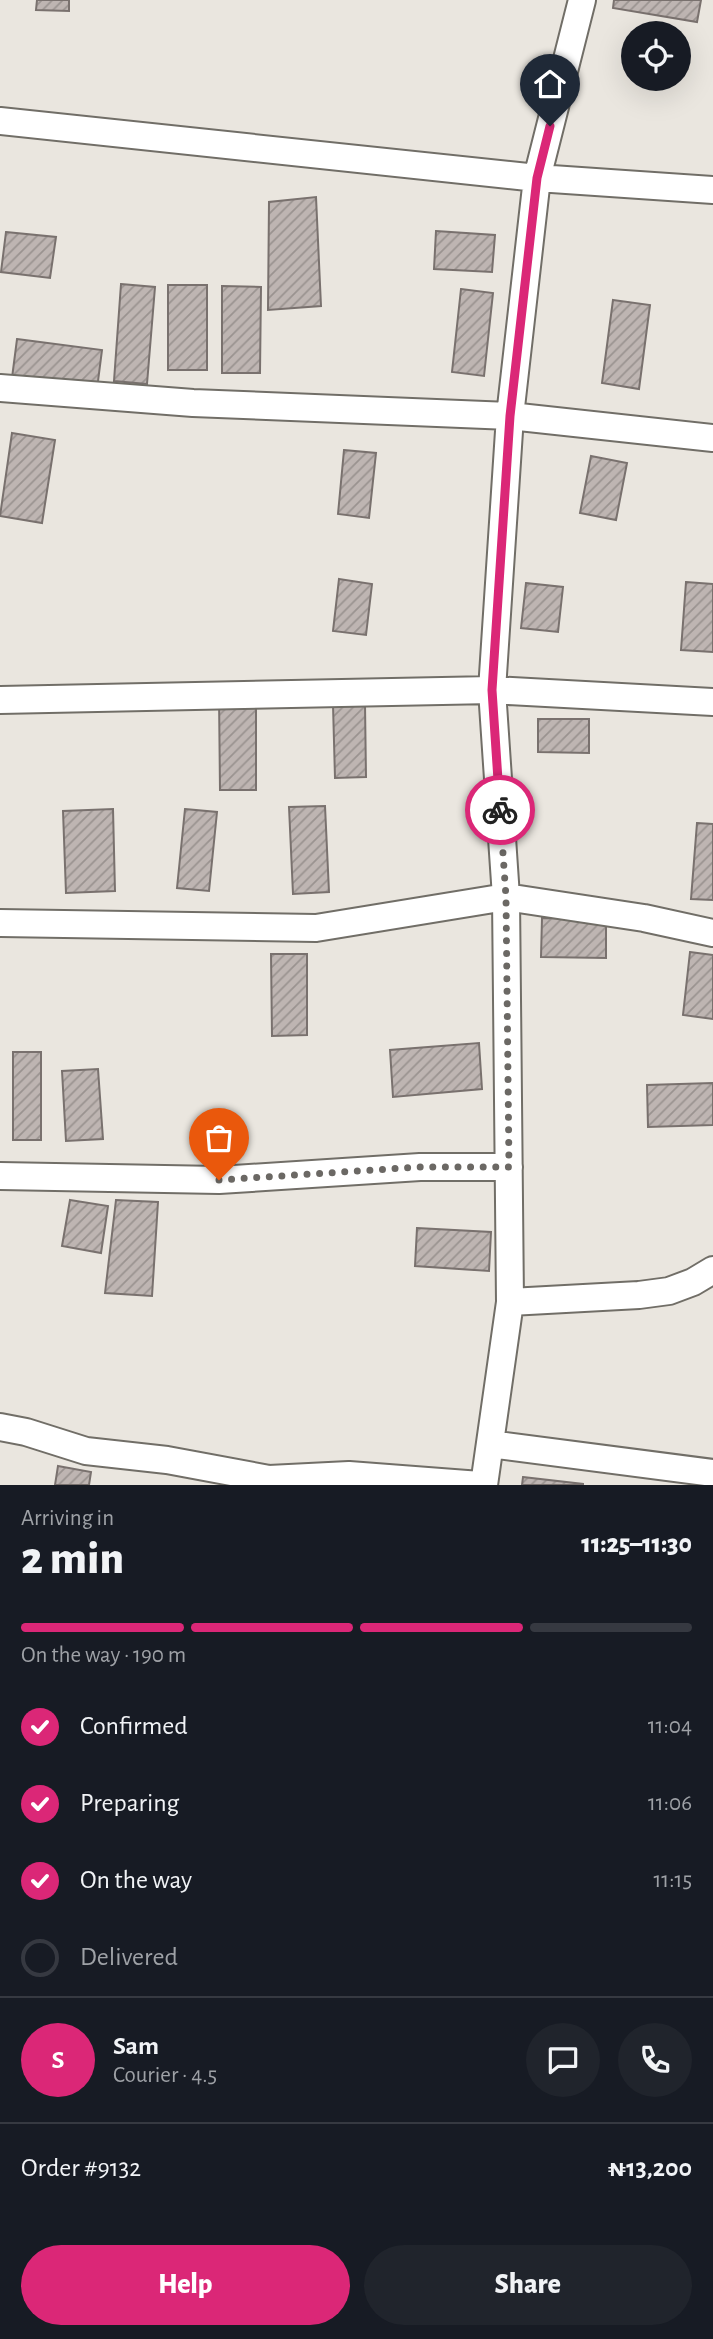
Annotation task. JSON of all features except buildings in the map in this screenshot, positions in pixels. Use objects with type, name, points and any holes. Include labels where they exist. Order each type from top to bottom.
[{"type":"street","points":[[0,1427],[26,1432],[86,1451],[167,1460],[268,1479],[349,1475],[482,1485],[510,1302],[506,897],[492,690],[510,416],[537,178],[582,0]]},
{"type":"street","points":[[0,121],[537,178],[713,190]]},
{"type":"street","points":[[0,388],[193,403],[510,416],[713,438]]},
{"type":"street","points":[[0,700],[492,690],[713,702]]},
{"type":"street","points":[[0,923],[316,928],[506,897],[644,918],[713,933]]},
{"type":"street","points":[[0,1175],[219,1180],[420,1167],[509,1167]]},
{"type":"street","points":[[510,1302],[669,1292],[713,1270]]},
{"type":"street","points":[[490,1444],[713,1473]]},
{"type":"way so far","points":[[219,1180],[420,1167],[509,1167],[506,897],[500,810]]},
{"type":"route","points":[[500,810],[492,690],[510,416],[537,178],[550,126]]}]
